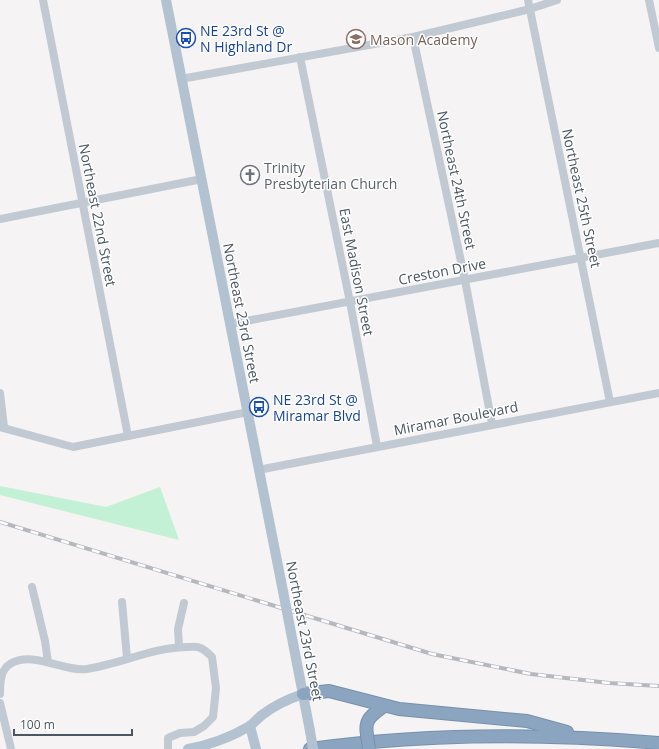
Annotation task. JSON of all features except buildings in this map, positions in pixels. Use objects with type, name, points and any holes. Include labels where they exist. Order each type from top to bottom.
[{"type":"highway","points":[[303,694],[329,691],[384,706],[527,721],[588,737]]},
{"type":"highway","points":[[369,749],[366,727],[370,716],[384,706]]},
{"type":"highway","points":[[310,749],[354,743],[407,739],[496,735],[588,737],[659,742]]},
{"type":"main road","name":"Northeast 23rd Street","points":[[166,0],[313,749]]},
{"type":"main road","points":[[188,749],[221,740],[250,726],[272,708],[289,698],[303,694]]},
{"type":"main road","points":[[250,726],[255,748]]},
{"type":"street","name":"Northeast 22nd Street","points":[[43,0],[128,436]]},
{"type":"street","name":"Northeast 25th Street","points":[[528,0],[610,402]]},
{"type":"street","points":[[182,79],[413,37],[530,9],[558,0]]},
{"type":"street","points":[[649,0],[659,48]]},
{"type":"street","name":"Northeast 24th Street","points":[[413,37],[465,280],[492,424]]},
{"type":"street","name":"East Madison Street","points":[[300,57],[350,302],[377,446]]},
{"type":"street","points":[[0,219],[82,201],[202,179]]},
{"type":"street","name":"Creston Drive","points":[[230,324],[582,259],[659,243]]},
{"type":"street","points":[[0,393],[2,427],[73,447],[248,412]]},
{"type":"street","name":"Miramar Boulevard","points":[[258,470],[659,393]]},
{"type":"street","points":[[32,587],[45,641],[48,662]]},
{"type":"street","points":[[122,602],[127,658]]},
{"type":"street","points":[[179,647],[178,629],[184,603]]},
{"type":"street","points":[[0,694],[3,671],[10,664],[24,659],[48,662],[81,670],[97,668],[127,658],[179,647],[200,648],[212,657],[216,688],[213,717],[204,726],[194,732],[180,733],[168,738],[168,749]]},
{"type":"street","points":[[0,703],[11,749]]},
{"type":"green space","points":[[0,486],[106,507],[160,487],[179,540],[0,495]]},
{"type":"railway","points":[[0,522],[432,654],[531,674],[609,683],[659,686]]},
{"type":"place","name":"NE 23rd St @ N Highland Dr","points":[[186,38]]},
{"type":"place","name":"Mason Academy","points":[[356,39]]},
{"type":"place","name":"Trinity Presbyterian Church","points":[[250,175]]},
{"type":"place","name":"NE 23rd St @ Miramar Blvd","points":[[259,407]]}]
